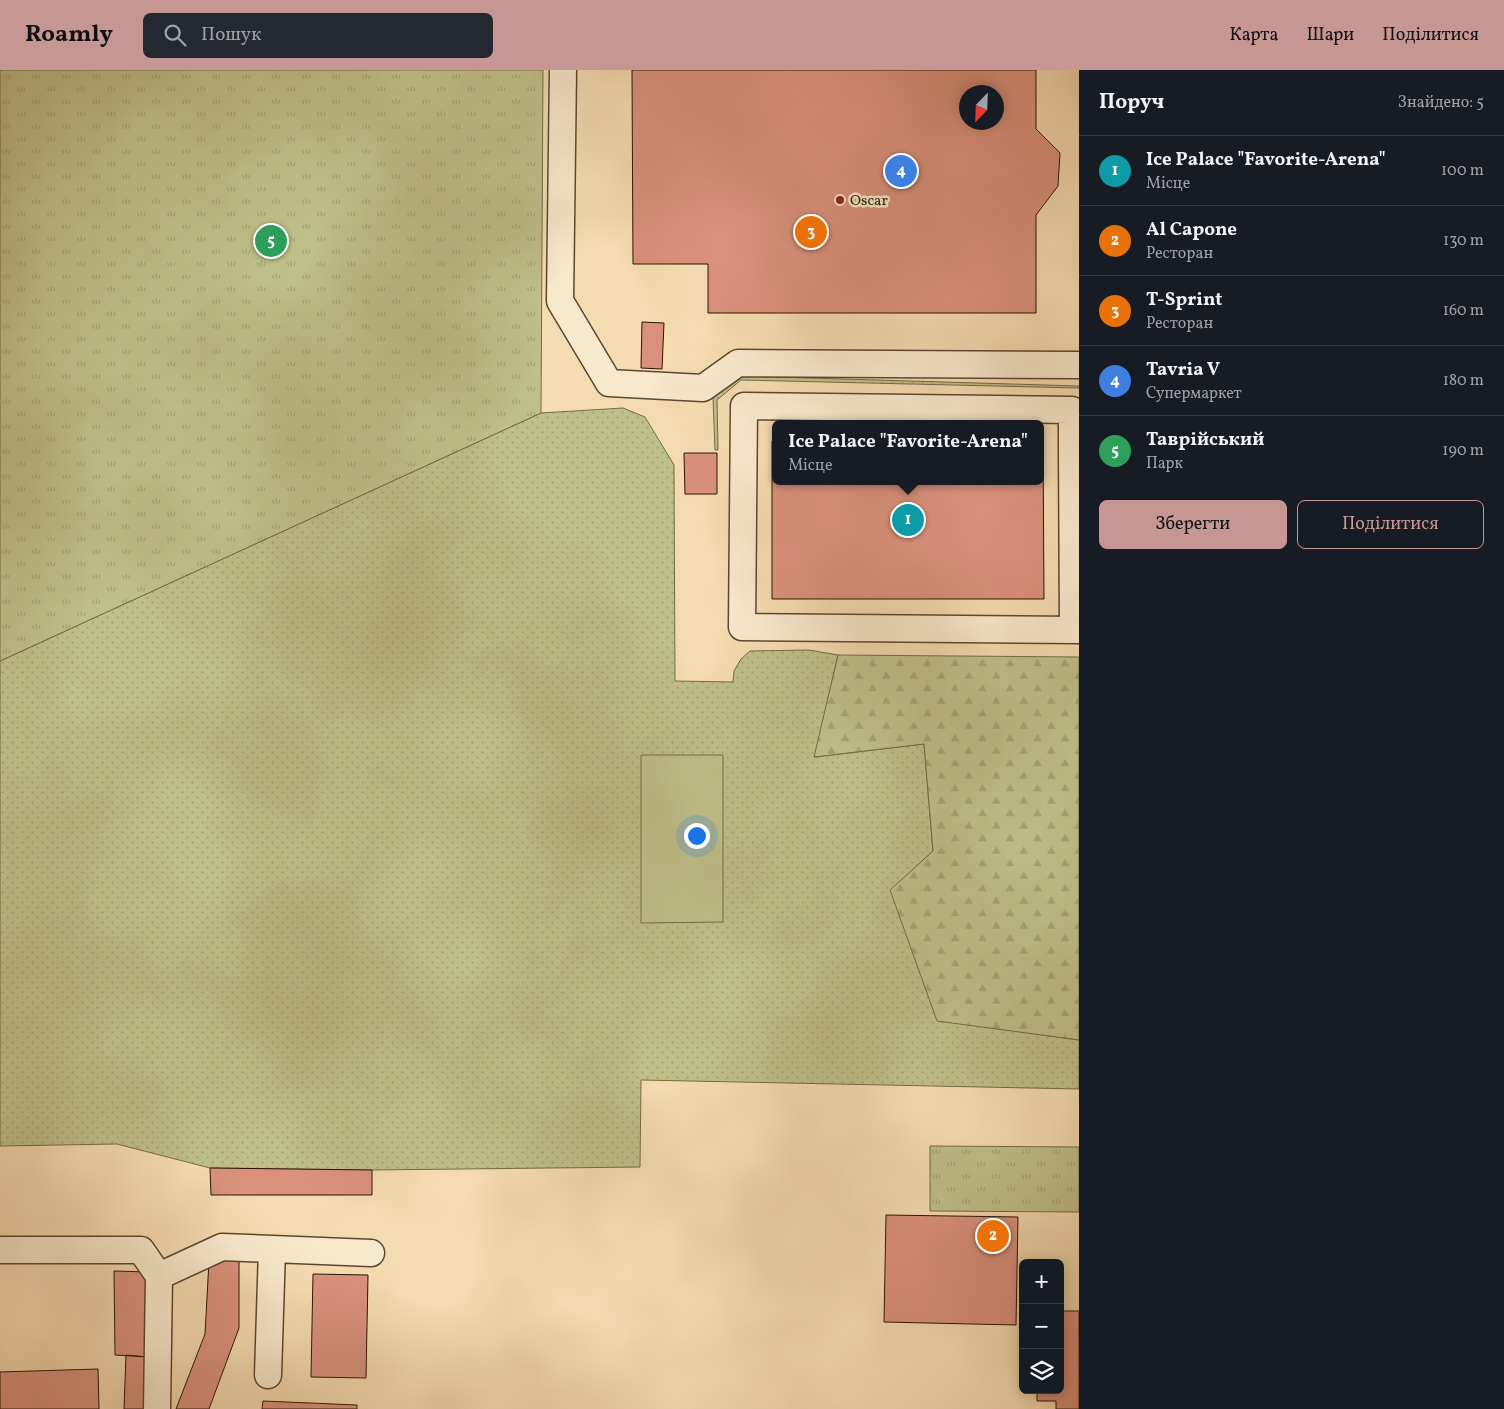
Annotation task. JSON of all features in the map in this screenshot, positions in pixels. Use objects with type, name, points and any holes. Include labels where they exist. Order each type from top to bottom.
[{"type":"lane","points":[[563,70],[560,301],[609,383],[703,388],[738,363],[1079,365]]},
{"type":"lane","points":[[744,406],[1072,410],[1076,450],[1076,630],[742,627],[744,406]]},
{"type":"lane","points":[[159,1276],[222,1247],[371,1253]]},
{"type":"lane","points":[[268,1374],[272,1249]]},
{"type":"lane","points":[[0,1250],[142,1250],[159,1276],[157,1409]]},
{"type":"green space","points":[[0,70],[543,70],[541,413],[0,661]]},
{"type":"green space","points":[[741,376],[1079,386],[1079,388],[741,380],[717,400],[718,450],[715,450],[713,398]]},
{"type":"green space","points":[[623,408],[645,417],[674,465],[675,681],[733,682],[734,671],[741,659],[750,651],[809,650],[838,655],[815,757],[924,744],[933,851],[891,890],[937,1020],[1079,1040],[1079,1089],[641,1080],[640,1167],[372,1170],[210,1168],[117,1144],[0,1146],[0,661],[541,413]]},
{"type":"green space","points":[[838,655],[1079,657],[1079,1040],[937,1021],[890,890],[933,851],[924,744],[814,757]]},
{"type":"green space","points":[[641,755],[723,755],[723,922],[641,923]]},
{"type":"green space","points":[[930,1146],[1079,1147],[1079,1212],[930,1211]]},
{"type":"building","name":"Oscar","points":[[632,70],[1036,70],[1036,129],[1060,153],[1058,186],[1036,215],[1036,313],[708,313],[708,264],[633,264]]},
{"type":"building","points":[[642,322],[664,323],[662,369],[641,368]]},
{"type":"building","points":[[684,453],[717,453],[717,494],[685,494]]},
{"type":"building","points":[[772,485],[1043,485],[1044,599],[772,599]]},
{"type":"building","points":[[210,1168],[372,1170],[372,1195],[211,1195]]},
{"type":"building","points":[[886,1215],[1018,1217],[1016,1325],[884,1322]]},
{"type":"building","points":[[239,1258],[239,1328],[209,1409],[176,1409],[205,1334],[209,1261]]},
{"type":"building","points":[[114,1271],[149,1272],[148,1357],[115,1355]]},
{"type":"building","points":[[313,1274],[368,1275],[366,1378],[311,1377]]},
{"type":"building","points":[[1064,1311],[1079,1311],[1079,1409],[1056,1409],[1056,1401],[1037,1401],[1037,1394],[1064,1394]]},
{"type":"building","points":[[126,1355],[148,1357],[146,1409],[124,1409]]},
{"type":"building","points":[[98,1369],[99,1409],[0,1409],[0,1372]]},
{"type":"building","points":[[263,1401],[357,1405],[357,1409],[262,1409]]},
{"type":"place","name":"Tavria V","points":[[901,171]]},
{"type":"place","name":"Oscar","points":[[840,200]]},
{"type":"place","name":"T-Sprint","points":[[811,232]]},
{"type":"place","name":"Таврійський","points":[[271,241]]},
{"type":"place","name":"Ice Palace \"Favorite-Arena\"","points":[[908,520]]},
{"type":"place","name":"Al Capone","points":[[993,1236]]}]
